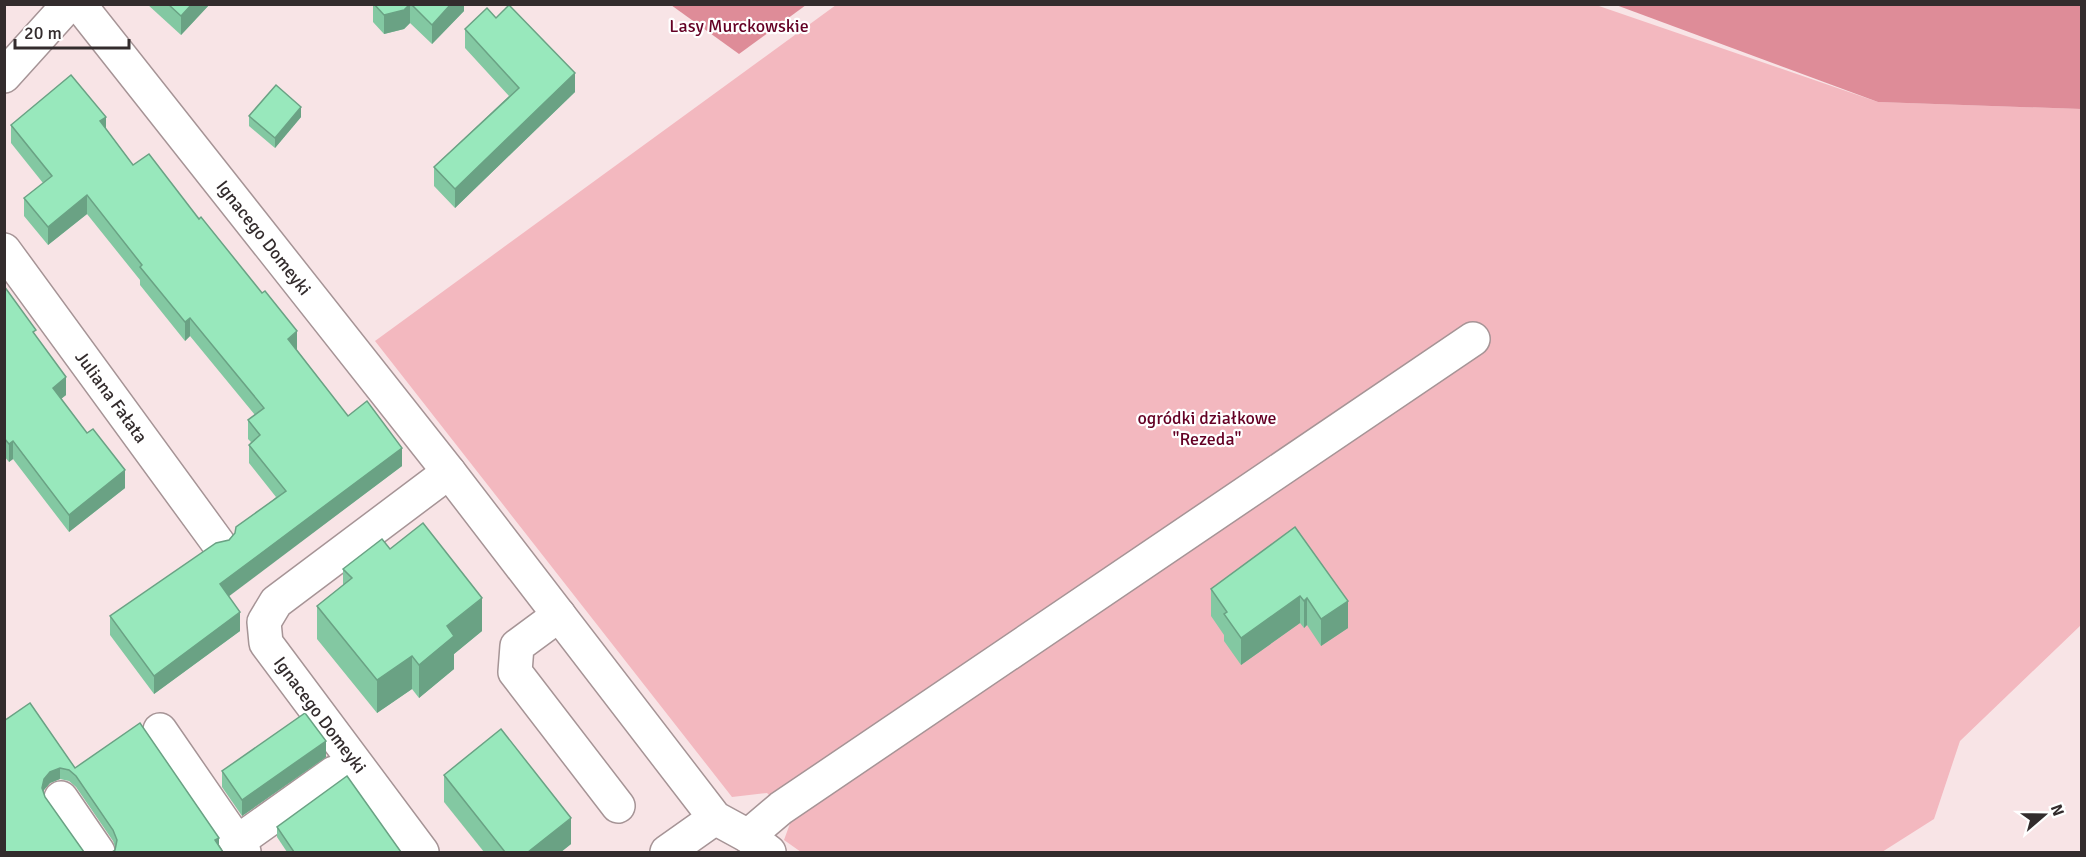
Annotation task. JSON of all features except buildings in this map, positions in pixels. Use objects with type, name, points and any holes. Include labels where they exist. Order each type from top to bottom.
[{"type":"street","points":[[4,76],[69,4]]},
{"type":"street","name":"Ignacego Domeyki","points":[[79,4],[449,472],[715,818],[758,844]]},
{"type":"street","name":"Juliana Fałata","points":[[4,250],[218,543]]},
{"type":"street","points":[[758,844],[781,808],[1473,339]]},
{"type":"street","name":"Ignacego Domeyki","points":[[422,852],[266,643],[264,622],[276,602],[449,472]]},
{"type":"street","points":[[559,615],[517,646],[515,672],[618,806]]},
{"type":"street","points":[[160,730],[240,847],[334,773]]},
{"type":"street","points":[[61,798],[98,852]]},
{"type":"street","points":[[667,852],[715,818]]},
{"type":"green space","name":"Lasy Murckowskie","points":[[671,5],[806,5],[739,54]]},
{"type":"green space","name":"ogródki działkowe \"Rezeda\"","points":[[836,5],[1596,5],[1878,102],[2081,109],[2081,625],[1960,741],[1934,819],[1882,852],[801,852],[784,840],[792,818],[767,793],[732,797],[375,341]]},
{"type":"green space","points":[[1616,5],[2081,5],[2081,109],[1878,102]]}]
